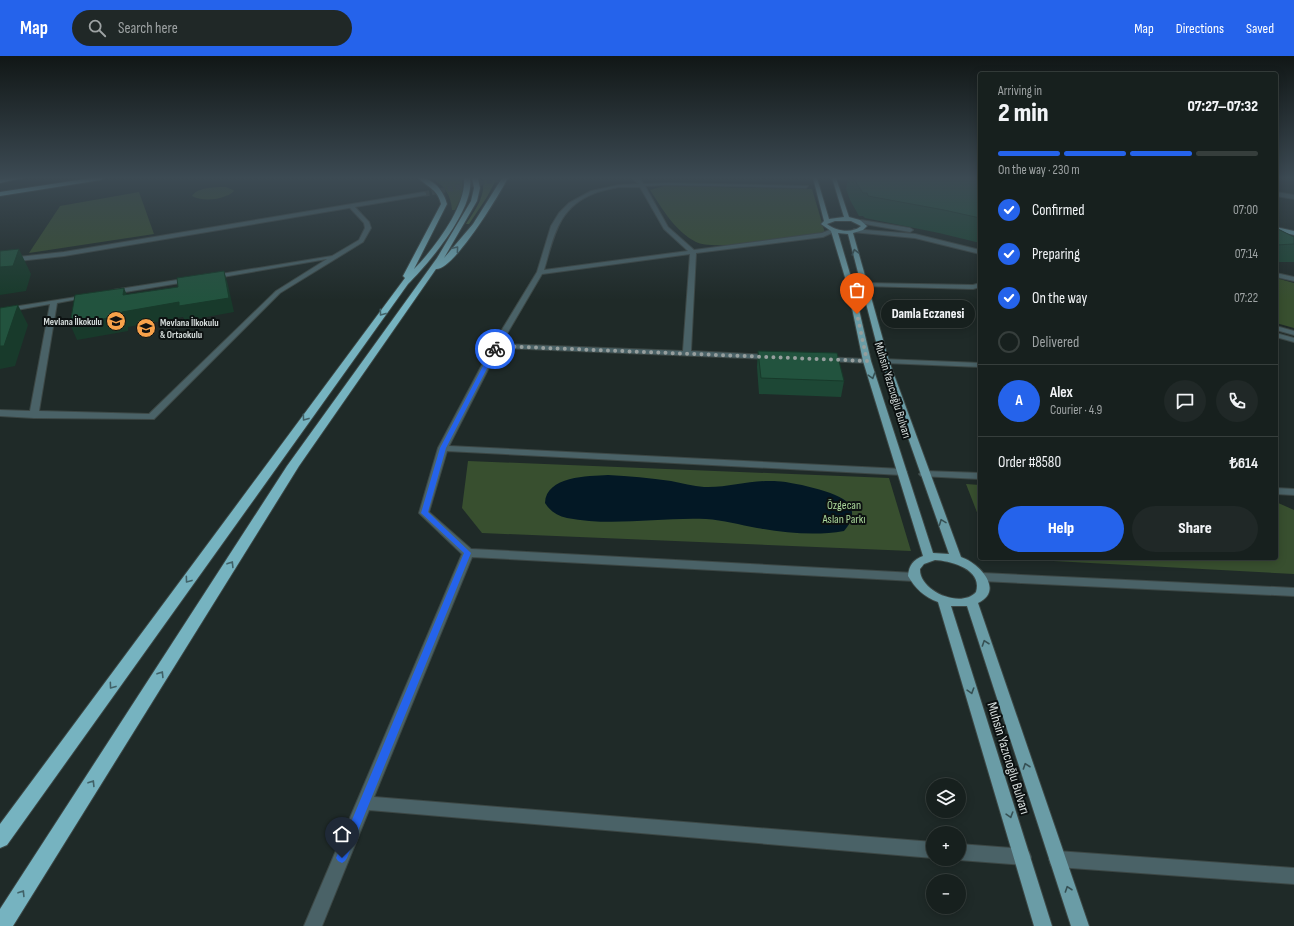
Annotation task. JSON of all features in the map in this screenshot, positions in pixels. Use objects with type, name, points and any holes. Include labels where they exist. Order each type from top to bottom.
[{"type":"highway","points":[[405,282],[437,219]]},
{"type":"highway","points":[[0,840],[405,282],[422,265],[454,219]]},
{"type":"highway","points":[[1,926],[293,466],[428,276],[463,219]]},
{"type":"highway","points":[[428,276],[448,259],[470,233],[479,219]]},
{"type":"main road","points":[[847,219],[861,222],[864,228],[852,231],[834,230],[826,226],[825,222],[827,221],[847,219]]},
{"type":"main road","points":[[1278,223],[1294,227]]},
{"type":"main road","points":[[1278,229],[1294,233]]},
{"type":"main road","name":"Muhsin Yazıcıoğlu Bulvarı","points":[[834,230],[850,284],[867,361],[929,557]]},
{"type":"main road","points":[[852,231],[864,285],[885,361],[924,474],[956,559]]},
{"type":"main road","points":[[945,556],[956,559],[976,570],[982,577],[985,584],[984,592],[979,597],[971,601],[960,603],[943,600],[926,592],[918,585],[914,577],[914,570],[918,563],[929,557],[945,556]]},
{"type":"main road","name":"Muhsin Yazıcıoğlu Bulvarı","points":[[943,600],[1043,926]]},
{"type":"main road","points":[[971,601],[1080,926]]},
{"type":"street","points":[[0,261],[64,254],[281,219]]},
{"type":"street","points":[[0,413],[151,417],[278,292],[361,241],[368,228],[367,223],[363,219]]},
{"type":"street","points":[[559,219],[554,226],[540,272],[496,346],[443,448],[424,513],[468,553],[914,577]]},
{"type":"street","points":[[661,219],[666,228],[693,252]]},
{"type":"street","points":[[861,222],[897,227],[978,247]]},
{"type":"street","points":[[540,272],[823,235],[834,230]]},
{"type":"street","points":[[852,231],[915,236],[978,252]]},
{"type":"street","points":[[687,353],[693,252]]},
{"type":"street","points":[[206,277],[334,257]]},
{"type":"street","points":[[1278,275],[1294,279]]},
{"type":"street","points":[[107,293],[198,279]]},
{"type":"street","points":[[864,285],[973,287],[978,286]]},
{"type":"street","points":[[0,311],[92,296]]},
{"type":"street","points":[[34,415],[54,302]]},
{"type":"street","points":[[1278,329],[1294,333]]},
{"type":"street","points":[[1278,336],[1294,340]]},
{"type":"street","points":[[496,346],[781,357]]},
{"type":"street","points":[[820,359],[867,361]]},
{"type":"street","points":[[885,361],[978,365]]},
{"type":"street","points":[[443,448],[902,472]]},
{"type":"street","points":[[924,474],[978,476]]},
{"type":"street","points":[[1278,491],[1294,492]]},
{"type":"street","points":[[313,926],[468,553]]},
{"type":"street","points":[[982,577],[1294,592]]},
{"type":"street","points":[[364,803],[926,849]]},
{"type":"street","points":[[966,853],[1023,857]]},
{"type":"street","points":[[1057,859],[1294,876]]},
{"type":"green space","points":[[52,219],[148,219],[154,234],[29,253]]},
{"type":"green space","points":[[469,219],[473,219],[469,224],[466,224]]},
{"type":"green space","points":[[670,219],[821,219],[825,233],[739,244],[706,245],[696,242],[676,226]]},
{"type":"green space","points":[[1278,279],[1294,283],[1294,328],[1278,324]]},
{"type":"green space","name":"Özgecan Aslan Parkı","points":[[468,461],[889,478],[911,551],[482,533],[462,508]]},
{"type":"green space","points":[[966,484],[978,485],[978,515]]},
{"type":"green space","points":[[1278,503],[1294,510],[1294,574],[1032,560],[1278,560]]},
{"type":"water","points":[[608,475],[640,477],[704,487],[765,481],[781,481],[825,491],[843,499],[848,503],[852,510],[852,518],[844,531],[833,533],[801,533],[768,530],[725,521],[706,519],[671,519],[619,522],[584,521],[560,516],[552,511],[545,503],[547,494],[552,487],[569,479]]},
{"type":"building","points":[[1278,229],[1294,237],[1294,244],[1278,245]]},
{"type":"building","points":[[19,249],[13,266],[0,267],[0,251]]},
{"type":"building","points":[[224,271],[229,298],[179,306],[179,302],[122,312],[121,316],[70,324],[75,295],[124,288],[123,295],[178,287],[177,278]]},
{"type":"building","points":[[18,305],[4,346],[0,346],[0,308]]},
{"type":"building","points":[[758,351],[837,353],[844,381],[761,378]]},
{"type":"way so far","points":[[495,349],[496,346],[867,361],[857,314]]},
{"type":"place","name":"Damla Eczanesi","points":[[857,314]]},
{"type":"place","name":"Mevlana İlkokulu","points":[[116,321]]},
{"type":"place","name":"Mevlana İlkokulu & Ortaokulu","points":[[146,328]]},
{"type":"route","points":[[342,858],[468,553],[424,513],[443,448],[495,349]]}]
